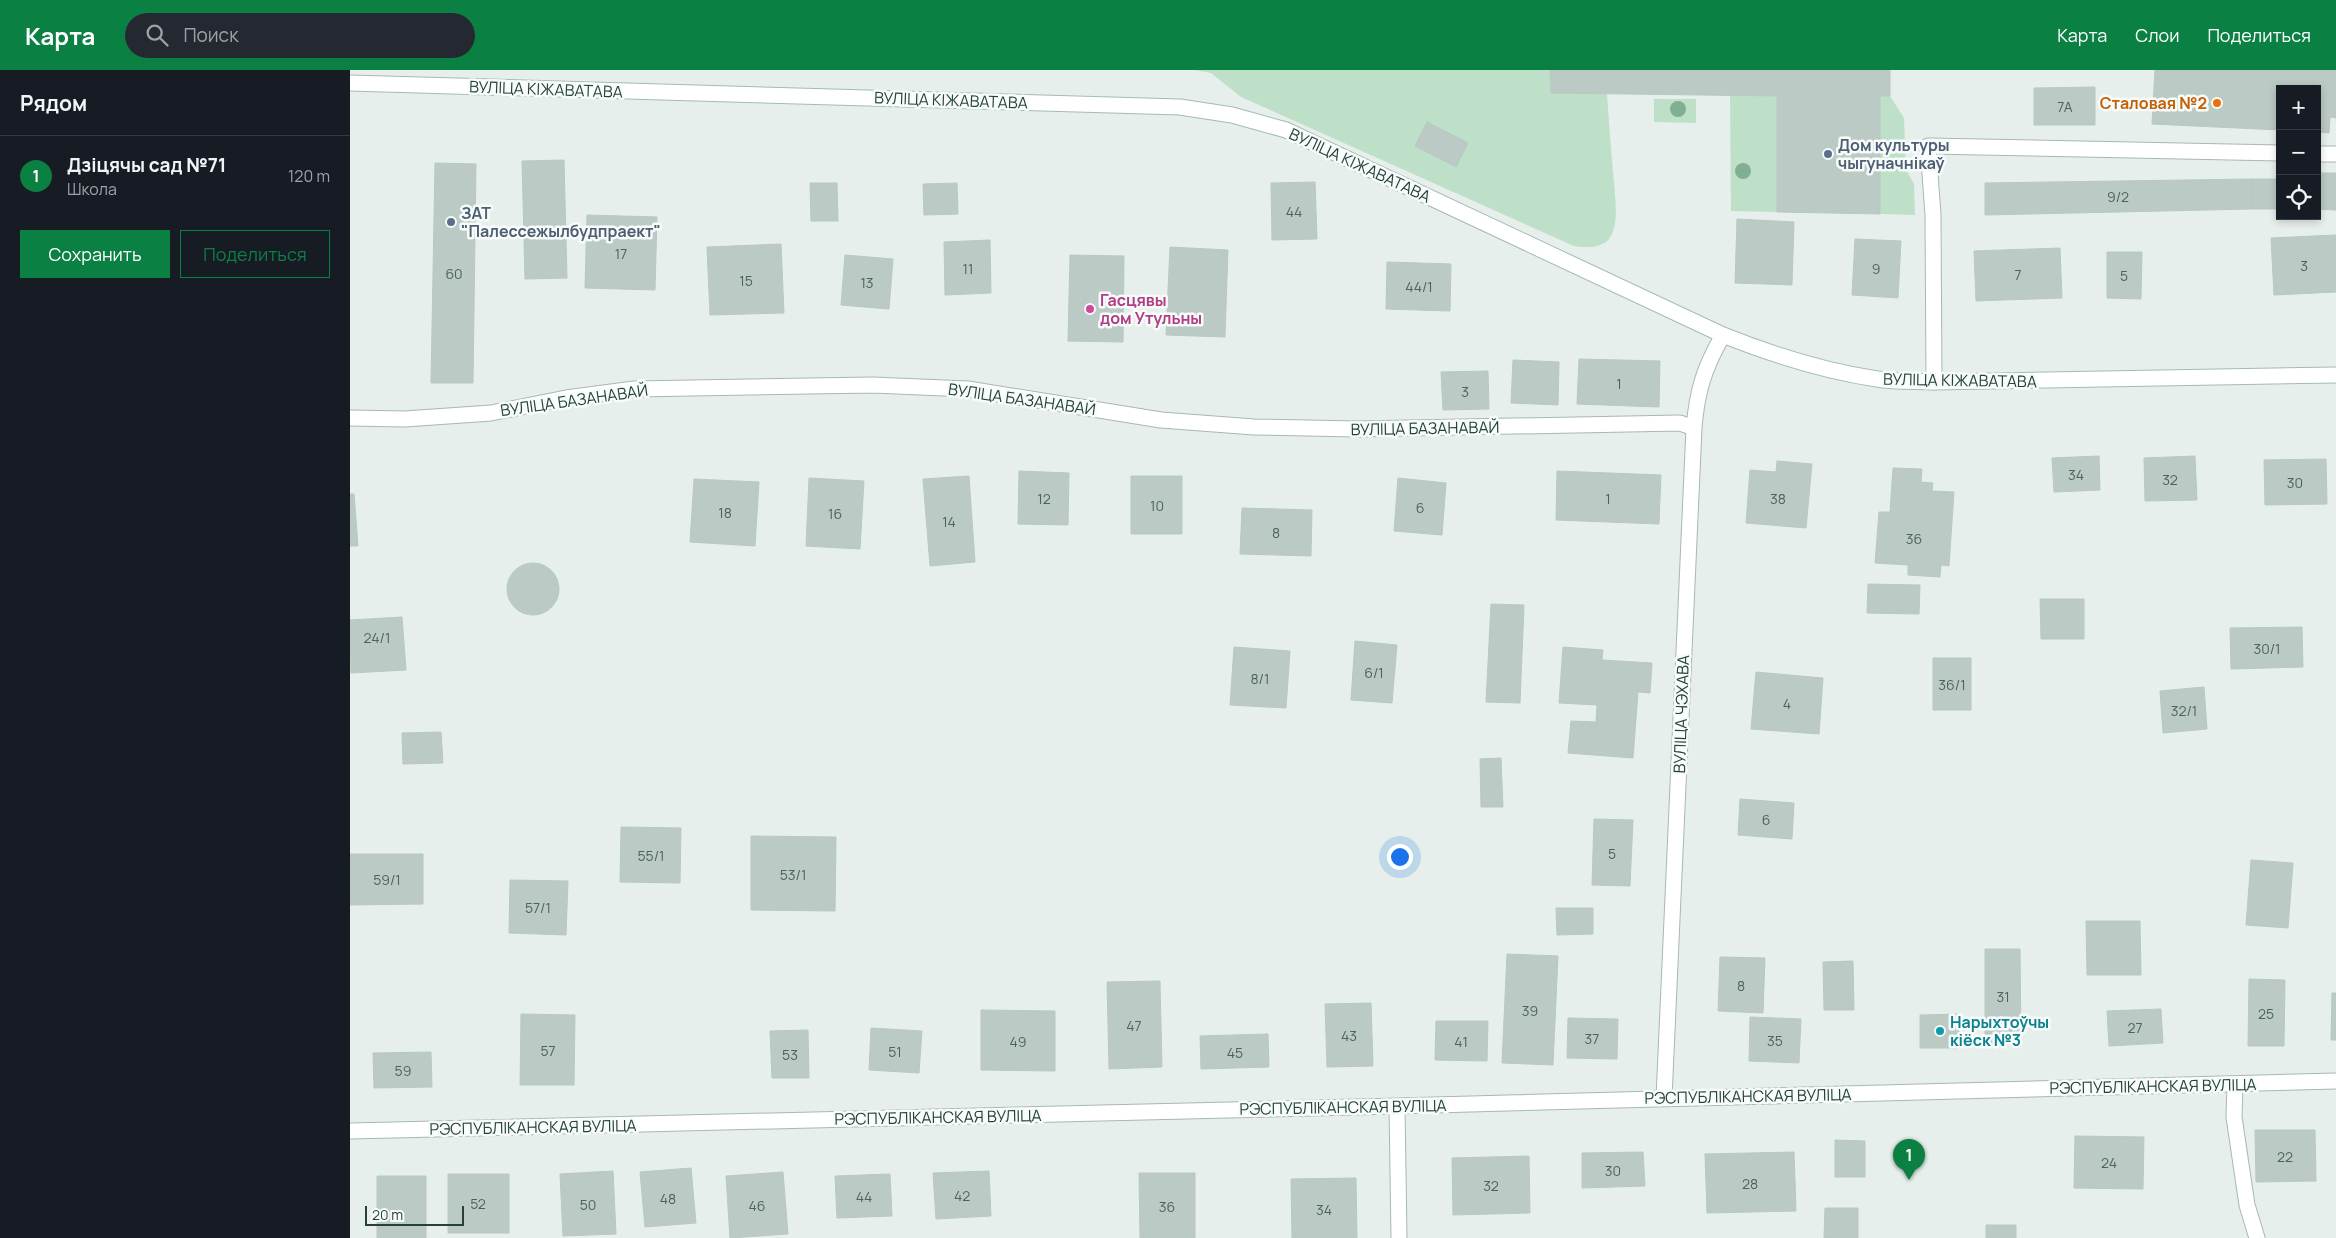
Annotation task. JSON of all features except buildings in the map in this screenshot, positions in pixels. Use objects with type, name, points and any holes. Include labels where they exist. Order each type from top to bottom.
[{"type":"street","name":"ВУЛІЦА КІЖАВАТАВА","points":[[350,83],[1180,107],[1232,115],[1286,130],[1723,336],[1792,361],[1835,372],[1878,379],[1934,382],[2336,375]]},
{"type":"street","points":[[1934,382],[1933,215],[1928,146],[2276,153]]},
{"type":"street","points":[[2321,154],[2336,154]]},
{"type":"street","name":"ВУЛІЦА ЧЭХАВА","points":[[1664,1098],[1696,398],[1702,376],[1723,336]]},
{"type":"street","name":"ВУЛІЦА БАЗАНАВАЙ","points":[[350,418],[405,419],[491,413],[566,398],[634,389],[873,386],[968,389],[1072,404],[1161,420],[1254,427],[1356,429],[1680,423],[1694,428]]},
{"type":"street","name":"РЭСПУБЛІКАНСКАЯ ВУЛІЦА","points":[[350,1131],[2336,1081]]},
{"type":"street","points":[[2234,1084],[2234,1117],[2247,1205],[2257,1238]]},
{"type":"street","points":[[1397,1106],[1400,1238]]},
{"type":"green space","points":[[1195,70],[1550,70],[1551,93],[1607,94],[1616,207],[1613,231],[1607,241],[1597,246],[1574,246],[1241,97],[1211,73]]},
{"type":"green space","points":[[1730,95],[1777,96],[1777,212],[1731,211]]},
{"type":"green space","points":[[1880,96],[1890,96],[1904,118],[1906,170],[1914,184],[1915,215],[1880,214]]},
{"type":"green space","points":[[1654,99],[1696,99],[1696,123],[1654,122]]},
{"type":"place","name":"Сталовая №2","points":[[2217,103]]},
{"type":"place","name":"Дом культуры чыгуначнікаў","points":[[1828,154]]},
{"type":"place","name":"ЗАТ \"Палессежылбудпраект\"","points":[[451,222]]},
{"type":"place","name":"Гасцявы дом Утульны","points":[[1090,309]]},
{"type":"place","name":"Нарыхтоўчы кіёск №3","points":[[1940,1031]]},
{"type":"place","name":"Дзіцячы сад №71","points":[[1909,1180]]}]
